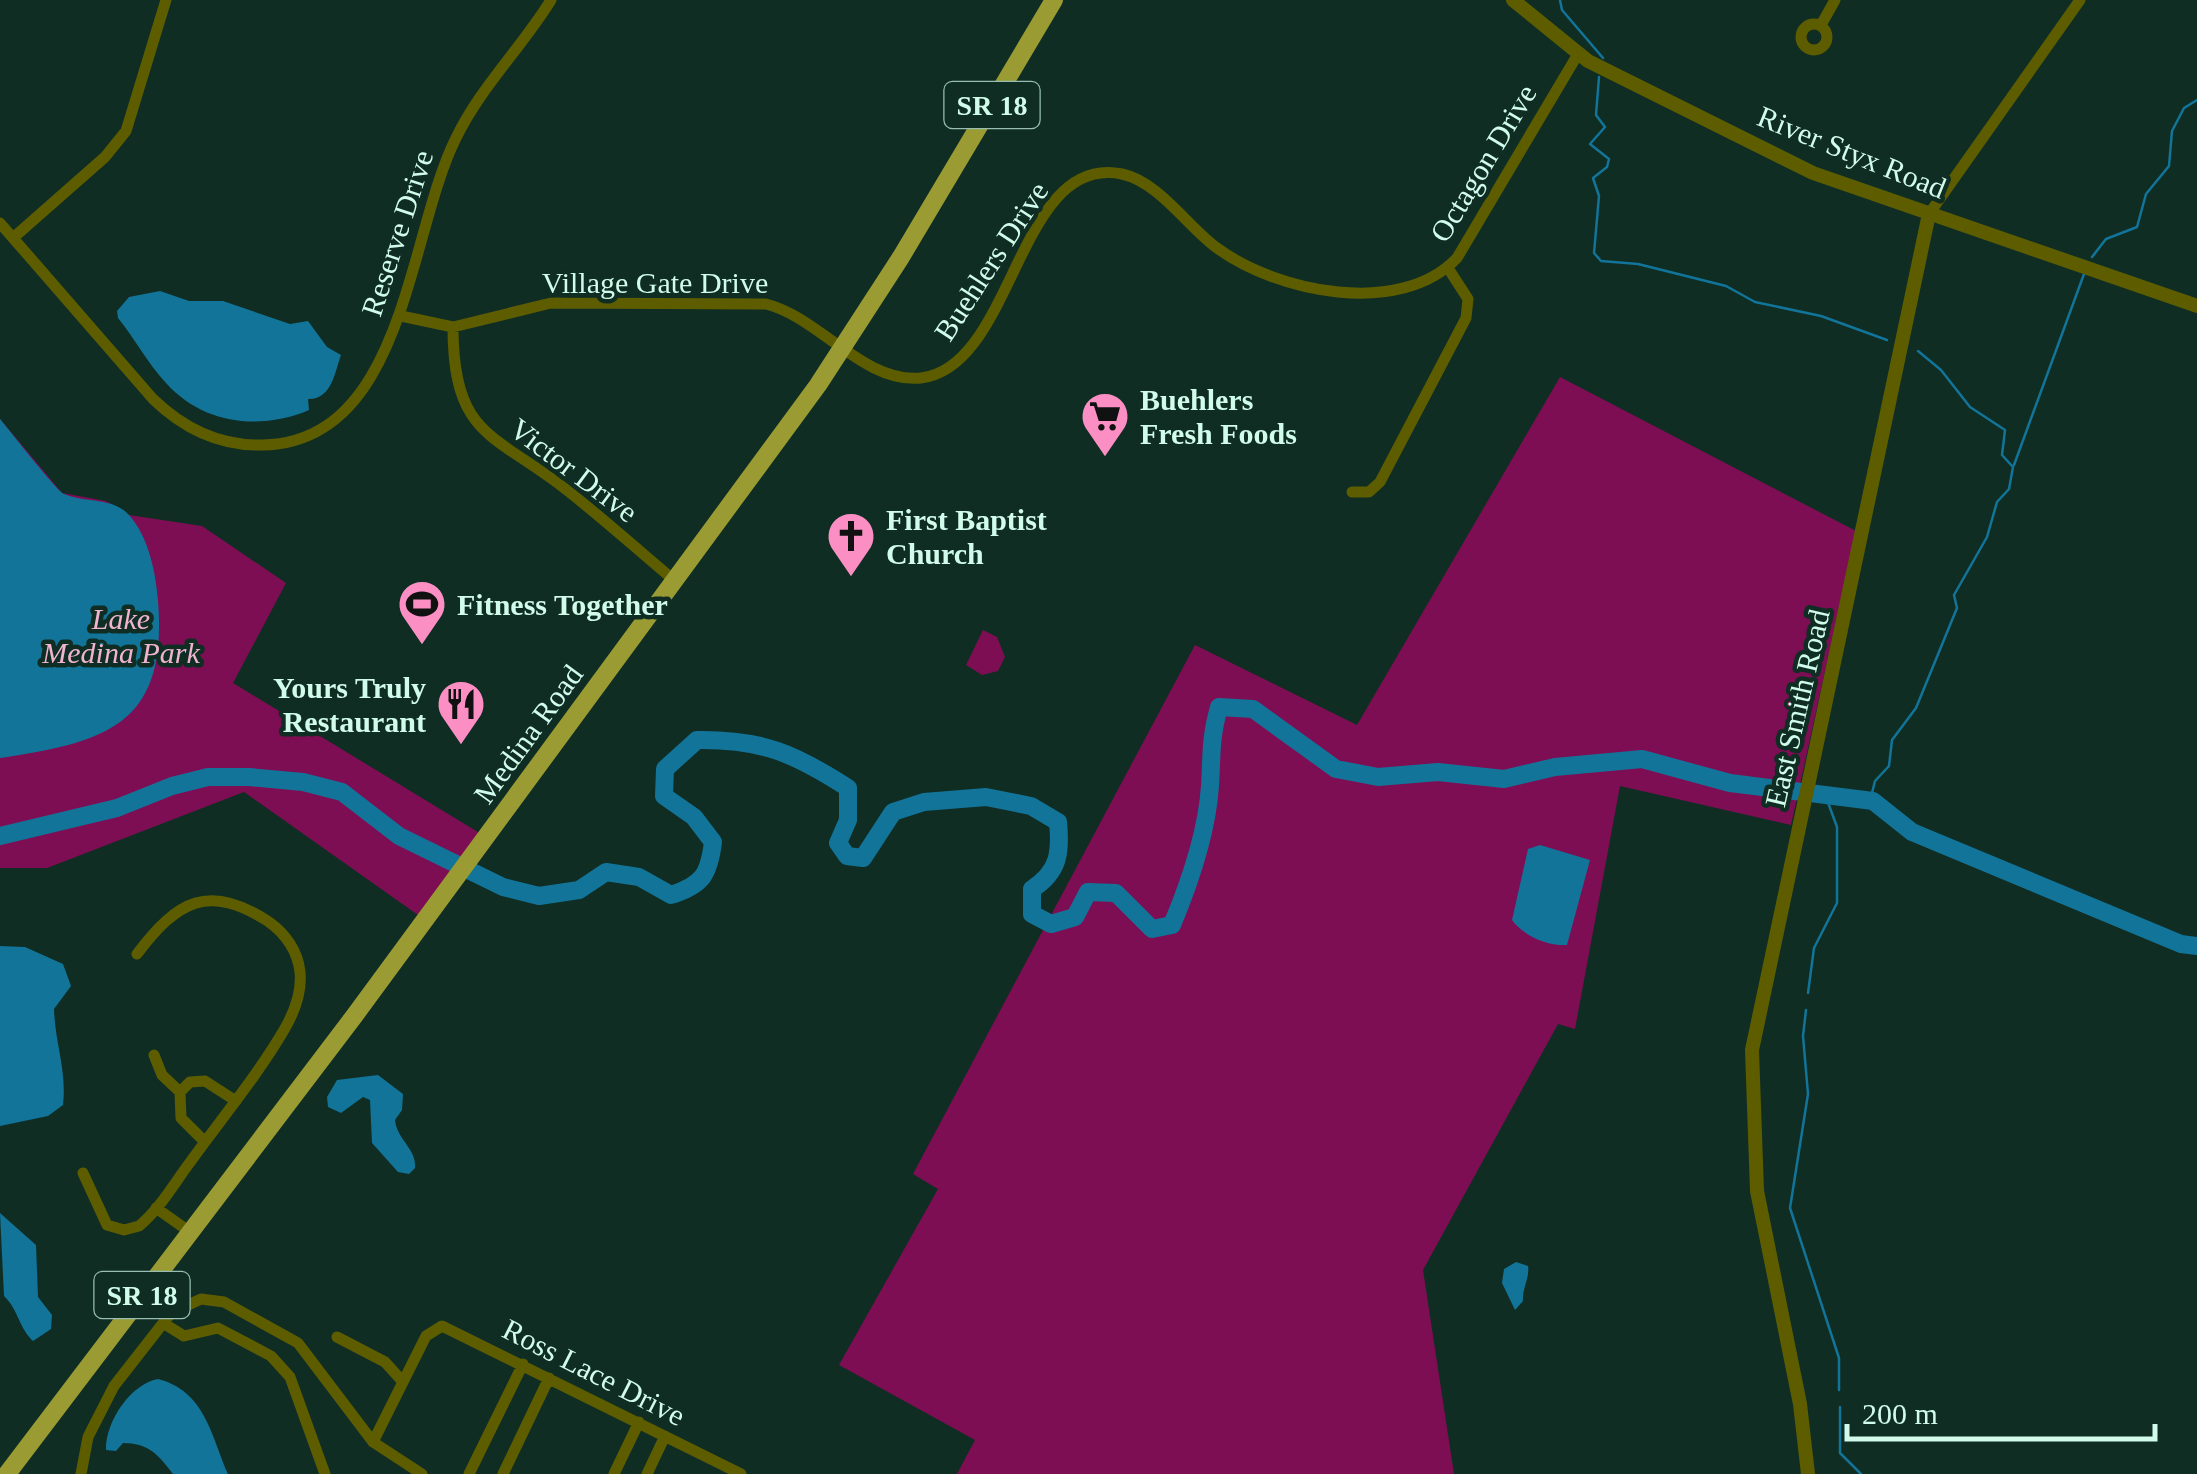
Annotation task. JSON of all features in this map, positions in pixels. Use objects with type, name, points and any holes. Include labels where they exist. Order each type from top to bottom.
[{"type":"highway","name":"Medina Road","points":[[7,1474],[445,893],[843,346],[1054,0]]},
{"type":"street","points":[[13,238],[106,157],[126,131],[166,0]]},
{"type":"street","name":"Reserve Drive","points":[[0,223],[166,411],[194,430],[229,442],[288,442],[333,423],[356,398],[400,316],[456,137],[551,0]]},
{"type":"street","name":"River Styx Road","points":[[1513,0],[1578,54],[1814,173],[2197,306]]},
{"type":"street","points":[[1821,25],[1834,0]]},
{"type":"street","name":"East Smith Road","points":[[1808,1474],[1800,1404],[1756,1190],[1752,1050],[1930,214],[2080,0]]},
{"type":"street","name":"Octagon Drive","points":[[1352,492],[1369,492],[1380,482],[1466,318],[1468,299],[1448,268],[1470,241],[1578,54]]},
{"type":"street","name":"Buehlers Drive","points":[[843,346],[901,376],[921,378],[960,360],[1055,200],[1095,174],[1123,174],[1147,186],[1216,247],[1284,283],[1346,294],[1384,291],[1448,268]]},
{"type":"street","name":"Village Gate Drive","points":[[400,316],[453,327],[551,303],[752,302],[797,314],[843,346]]},
{"type":"street","name":"Victor Drive","points":[[453,327],[458,385],[481,429],[508,453],[568,491],[675,581]]},
{"type":"street","points":[[82,1173],[94,1192],[101,1218],[115,1229],[139,1226],[236,1100],[298,1001],[300,972],[292,945],[278,929],[224,899],[198,901],[158,925],[137,954]]},
{"type":"street","points":[[154,1055],[162,1075],[180,1092],[181,1118],[205,1142]]},
{"type":"street","points":[[180,1092],[190,1082],[205,1080],[236,1100]]},
{"type":"street","points":[[156,1208],[190,1232]]},
{"type":"street","points":[[80,1474],[88,1437],[105,1401],[162,1323],[180,1306],[212,1299],[286,1334],[310,1356],[373,1442],[399,1469],[422,1474]]},
{"type":"street","points":[[162,1323],[184,1336],[218,1328],[281,1365],[296,1390],[324,1474]]},
{"type":"street","name":"Ross Lace Drive","points":[[403,1382],[426,1336],[436,1327],[449,1328],[741,1474]]},
{"type":"street","points":[[336,1337],[385,1362],[403,1382],[373,1442]]},
{"type":"street","points":[[470,1474],[523,1364]]},
{"type":"street","points":[[503,1474],[550,1378]]},
{"type":"street","points":[[614,1474],[639,1422]]},
{"type":"street","points":[[647,1474],[665,1436]]},
{"type":"green space","points":[[1560,377],[1856,531],[1791,825],[1620,786],[1575,1029],[1558,1024],[1423,1270],[1454,1474],[957,1474],[975,1440],[839,1365],[938,1189],[913,1174],[1195,645],[1357,725]]},
{"type":"green space","name":"Lake Medina Park","points":[[0,419],[62,493],[106,501],[129,515],[202,526],[286,583],[233,683],[486,837],[425,920],[244,792],[47,868],[0,868]]},
{"type":"green space","points":[[983,630],[997,637],[1005,657],[998,671],[982,675],[966,665]]},
{"type":"water","points":[[160,291],[189,301],[223,301],[290,324],[308,321],[327,347],[341,355],[331,383],[322,395],[308,399],[309,410],[272,420],[234,420],[198,408],[166,383],[118,318],[117,311],[129,297]]},
{"type":"water","points":[[0,419],[64,494],[115,505],[136,524],[155,579],[158,643],[152,676],[140,701],[122,720],[71,744],[0,758]]},
{"type":"water","points":[[1540,845],[1590,860],[1567,945],[1536,939],[1512,920],[1528,849]]},
{"type":"water","points":[[0,946],[25,947],[63,964],[71,986],[54,1009],[63,1105],[48,1116],[0,1126]]},
{"type":"water","points":[[378,1075],[403,1094],[402,1110],[395,1120],[415,1161],[409,1174],[398,1172],[372,1143],[370,1100],[363,1097],[341,1113],[328,1107],[327,1097],[337,1080]]},
{"type":"water","points":[[0,1213],[36,1245],[38,1297],[52,1315],[51,1329],[33,1341],[4,1296]]},
{"type":"water","points":[[1516,1262],[1528,1266],[1528,1270],[1523,1301],[1515,1310],[1502,1283],[1504,1269]]},
{"type":"water","points":[[158,1379],[174,1385],[196,1404],[228,1474],[173,1474],[152,1451],[139,1445],[123,1443],[116,1451],[106,1450],[110,1428],[121,1406],[138,1388]]},
{"type":"waterway","points":[[1560,0],[1562,10],[1603,58]]},
{"type":"waterway","points":[[1599,77],[1596,115],[1605,127],[1590,144],[1609,159],[1607,167],[1593,178],[1599,196],[1594,253],[1601,261],[1638,264],[1726,286],[1755,302],[1821,316],[1887,340]]},
{"type":"waterway","points":[[2092,257],[2106,239],[2137,227],[2146,194],[2169,166],[2172,131],[2184,108],[2197,100]]},
{"type":"waterway","points":[[2014,465],[2084,274]]},
{"type":"waterway","points":[[1870,801],[1875,781],[1889,766],[1892,740],[1916,708],[1957,608],[1954,595],[1987,537],[1997,502],[2009,489],[2013,467],[2002,455],[2005,430],[1970,407],[1941,370],[1918,351]]},
{"type":"waterway","points":[[0,836],[117,808],[172,786],[208,777],[249,777],[303,782],[342,792],[399,836],[503,887],[539,896],[579,890],[606,872],[639,877],[671,895],[702,877],[713,842],[694,817],[664,796],[665,769],[697,740],[720,740],[776,750],[848,788],[848,820],[838,843],[847,856],[863,858],[893,812],[924,802],[986,797],[1031,806],[1058,822],[1059,843],[1053,868],[1032,889],[1032,914],[1051,924],[1075,917],[1088,892],[1116,893],[1152,929],[1172,925],[1197,857],[1208,803],[1219,707],[1253,709],[1336,769],[1378,777],[1438,772],[1504,779],[1555,767],[1642,759],[1730,783],[1873,801],[1912,832],[2181,944],[2197,946]]},
{"type":"waterway","points":[[1808,993],[1814,948],[1837,903],[1837,827],[1826,797]]},
{"type":"waterway","points":[[1806,1010],[1803,1036],[1808,1094],[1790,1208],[1839,1358],[1839,1390]]},
{"type":"waterway","points":[[1840,1407],[1840,1453],[1861,1474]]},
{"type":"place","name":"Buehlers Fresh Foods","points":[[1105,458]]},
{"type":"place","name":"First Baptist Church","points":[[851,578]]},
{"type":"place","name":"Fitness Together","points":[[422,646]]},
{"type":"place","name":"Yours Truly Restaurant","points":[[461,746]]}]
